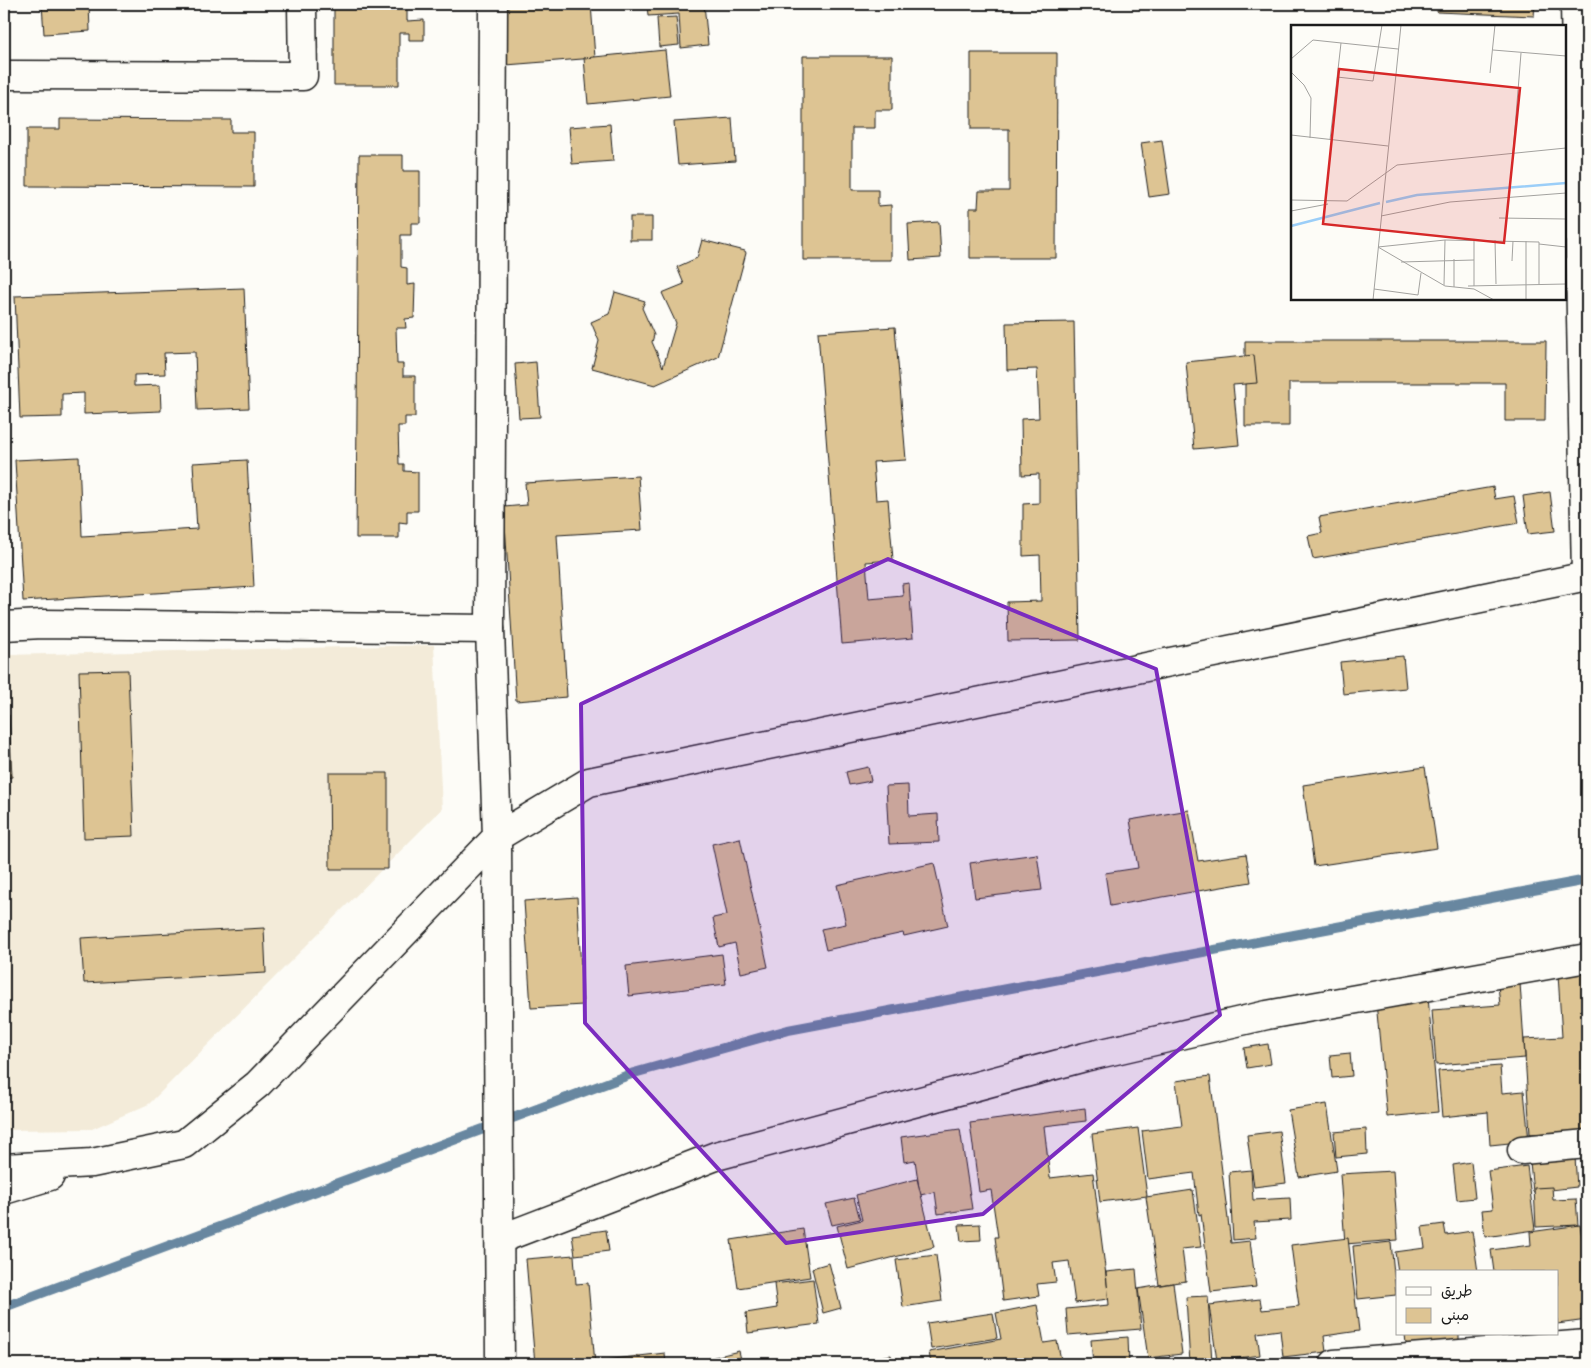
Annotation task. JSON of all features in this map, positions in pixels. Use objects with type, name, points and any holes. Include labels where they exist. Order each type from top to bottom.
[{"type":"street","points":[[4,75],[303,76],[302,4]]},
{"type":"street","points":[[493,4],[490,629],[497,837],[500,1364]]},
{"type":"street","points":[[4,1190],[92,1163],[184,1144],[258,1084],[497,837],[589,782],[1587,576],[1575,4]]},
{"type":"street","points":[[4,626],[42,624],[490,629]]},
{"type":"street","points":[[500,1239],[716,1156],[1085,1057],[1267,1015],[1587,958]]},
{"type":"street","points":[[1522,1150],[1587,1144]]},
{"type":"street","points":[[4,1168],[92,1163]]},
{"type":"street","points":[[1334,1364],[1515,1357],[1587,1344]]},
{"type":"highlighted area","points":[[888,559],[1156,669],[1220,1015],[983,1214],[786,1243],[585,1023],[581,704]]},
{"type":"shaded area","points":[[434,645],[442,809],[149,1104],[92,1129],[4,1130],[4,655]]},
{"type":"building","points":[[42,4],[89,4],[90,31],[44,34]]},
{"type":"building","points":[[334,4],[407,4],[407,21],[424,20],[424,40],[409,40],[409,33],[399,33],[399,85],[334,85]]},
{"type":"building","points":[[502,4],[591,4],[595,58],[506,65]]},
{"type":"building","points":[[647,4],[704,4],[708,45],[681,48],[679,14],[648,16]]},
{"type":"building","points":[[1438,4],[1535,4],[1534,16],[1437,12]]},
{"type":"building","points":[[676,17],[679,45],[659,47],[657,18]]},
{"type":"building","points":[[665,50],[670,96],[588,104],[584,58]]},
{"type":"building","points":[[971,53],[1057,53],[1056,258],[970,258],[970,208],[978,208],[979,191],[1009,191],[1009,129],[971,129]]},
{"type":"building","points":[[803,56],[892,56],[892,110],[875,110],[875,128],[852,128],[852,190],[878,190],[878,206],[891,205],[891,260],[803,260]]},
{"type":"building","points":[[732,118],[735,161],[678,165],[674,122]]},
{"type":"building","points":[[60,119],[231,120],[231,132],[254,132],[254,187],[27,186],[27,129],[60,129]]},
{"type":"building","points":[[610,124],[613,161],[572,164],[569,127]]},
{"type":"building","points":[[1162,140],[1170,194],[1149,197],[1141,143]]},
{"type":"building","points":[[359,155],[403,155],[403,171],[420,171],[420,223],[411,223],[411,235],[401,235],[401,267],[407,268],[407,285],[415,284],[414,318],[405,319],[406,328],[396,328],[397,364],[403,364],[403,376],[415,376],[415,417],[405,417],[405,426],[398,426],[399,464],[404,464],[404,471],[418,472],[418,511],[407,511],[407,523],[399,522],[399,538],[356,538]]},
{"type":"building","points":[[630,217],[652,217],[652,240],[630,240]]},
{"type":"building","points":[[939,222],[941,258],[910,260],[908,224]]},
{"type":"building","points":[[702,240],[745,251],[746,253],[718,357],[655,385],[592,368],[599,341],[591,322],[609,314],[615,292],[645,301],[642,308],[654,335],[652,342],[663,367],[676,323],[662,293],[684,284],[677,267],[697,258]]},
{"type":"building","points":[[244,288],[249,408],[197,410],[195,352],[164,353],[165,374],[134,375],[134,386],[160,385],[161,411],[84,414],[84,393],[62,394],[62,417],[20,418],[15,296]]},
{"type":"building","points":[[1074,322],[1080,640],[1008,641],[1007,602],[1041,601],[1040,555],[1023,556],[1023,504],[1039,503],[1039,474],[1022,475],[1021,419],[1039,418],[1037,369],[1007,370],[1006,323]]},
{"type":"building","points":[[895,327],[906,460],[873,462],[876,500],[888,499],[893,560],[866,562],[869,599],[903,596],[902,584],[909,583],[913,638],[842,644],[818,332]]},
{"type":"building","points":[[1245,341],[1546,341],[1545,421],[1505,421],[1505,383],[1289,383],[1289,426],[1245,426]]},
{"type":"building","points":[[1254,355],[1257,383],[1233,385],[1239,445],[1194,449],[1186,362]]},
{"type":"building","points":[[536,362],[540,417],[519,418],[515,364]]},
{"type":"building","points":[[79,457],[82,536],[197,529],[193,463],[247,460],[254,587],[23,601],[15,460]]},
{"type":"building","points":[[638,476],[642,530],[557,535],[567,697],[516,701],[504,507],[527,505],[525,483]]},
{"type":"building","points":[[1493,487],[1495,499],[1514,496],[1519,523],[1313,559],[1308,536],[1322,533],[1319,517]]},
{"type":"building","points":[[1550,492],[1555,531],[1528,534],[1523,496]]},
{"type":"building","points":[[1403,656],[1406,688],[1343,694],[1340,662]]},
{"type":"building","points":[[128,670],[134,836],[84,838],[79,671]]},
{"type":"building","points":[[4,715],[9,715],[12,777],[4,778]]},
{"type":"building","points":[[868,767],[871,781],[849,785],[846,772]]},
{"type":"building","points":[[1425,767],[1437,848],[1314,866],[1303,785]]},
{"type":"building","points":[[329,773],[388,773],[388,869],[330,869]]},
{"type":"building","points":[[908,785],[909,816],[938,814],[939,842],[889,844],[886,786]]},
{"type":"building","points":[[1189,810],[1198,861],[1246,854],[1251,882],[1110,906],[1105,873],[1138,868],[1130,820]]},
{"type":"building","points":[[740,838],[768,967],[741,973],[735,943],[719,947],[713,918],[727,915],[712,844]]},
{"type":"building","points":[[1037,854],[1042,890],[975,898],[970,863]]},
{"type":"building","points":[[934,863],[948,926],[904,936],[903,933],[826,950],[821,929],[846,924],[837,885]]},
{"type":"building","points":[[577,897],[583,1005],[531,1008],[524,901]]},
{"type":"building","points":[[264,928],[266,973],[84,983],[81,938]]},
{"type":"building","points":[[722,954],[726,984],[629,996],[626,966]]},
{"type":"building","points":[[1587,973],[1587,1131],[1530,1134],[1524,1039],[1562,1037],[1558,974]]},
{"type":"building","points":[[1520,983],[1525,1058],[1436,1065],[1432,1010],[1500,1005],[1498,985]]},
{"type":"building","points":[[1428,997],[1438,1112],[1387,1117],[1376,1002]]},
{"type":"building","points":[[1268,1044],[1271,1064],[1247,1068],[1244,1048]]},
{"type":"building","points":[[1350,1053],[1352,1076],[1332,1078],[1330,1055]]},
{"type":"building","points":[[1500,1066],[1502,1093],[1524,1091],[1529,1141],[1490,1145],[1488,1112],[1442,1117],[1438,1071]]},
{"type":"building","points":[[1210,1076],[1231,1243],[1250,1241],[1256,1287],[1211,1292],[1194,1173],[1148,1179],[1142,1131],[1182,1126],[1176,1081]]},
{"type":"building","points":[[1327,1104],[1337,1171],[1299,1177],[1288,1110]]},
{"type":"building","points":[[1085,1108],[1086,1121],[1044,1126],[1050,1178],[1093,1173],[1109,1299],[1075,1303],[1069,1261],[1053,1263],[1056,1282],[1037,1284],[1039,1296],[1003,1301],[995,1237],[998,1237],[991,1190],[979,1192],[970,1123]]},
{"type":"building","points":[[1138,1128],[1147,1196],[1100,1202],[1092,1134]]},
{"type":"building","points":[[960,1129],[972,1209],[938,1214],[935,1192],[920,1195],[915,1160],[904,1162],[901,1137]]},
{"type":"building","points":[[1366,1129],[1367,1154],[1336,1157],[1334,1132]]},
{"type":"building","points":[[1279,1131],[1286,1183],[1254,1187],[1247,1135]]},
{"type":"building","points":[[1575,1157],[1577,1187],[1533,1192],[1530,1162]]},
{"type":"building","points":[[1471,1162],[1475,1198],[1457,1200],[1453,1165]]},
{"type":"building","points":[[1527,1166],[1535,1230],[1485,1237],[1482,1210],[1493,1209],[1488,1171]]},
{"type":"building","points":[[1251,1170],[1253,1200],[1290,1198],[1291,1220],[1254,1222],[1256,1238],[1233,1240],[1229,1172]]},
{"type":"building","points":[[1393,1171],[1398,1240],[1345,1244],[1340,1174]]},
{"type":"building","points":[[917,1179],[934,1247],[848,1269],[837,1226],[862,1220],[856,1195]]},
{"type":"building","points":[[1552,1187],[1553,1200],[1576,1199],[1578,1225],[1536,1227],[1534,1188]]},
{"type":"building","points":[[1193,1190],[1201,1247],[1182,1249],[1186,1281],[1159,1285],[1146,1197]]},
{"type":"building","points":[[854,1198],[860,1219],[832,1225],[826,1204]]},
{"type":"building","points":[[980,1224],[981,1240],[961,1241],[959,1225]]},
{"type":"building","points":[[1444,1224],[1446,1235],[1472,1231],[1478,1270],[1398,1270],[1395,1252],[1425,1248],[1422,1227]]},
{"type":"building","points":[[1580,1225],[1587,1268],[1587,1320],[1558,1324],[1558,1270],[1494,1270],[1491,1250],[1531,1245],[1530,1232]]},
{"type":"building","points":[[803,1229],[810,1277],[738,1288],[731,1240]]},
{"type":"building","points":[[606,1230],[609,1251],[575,1255],[572,1235]]},
{"type":"building","points":[[1348,1238],[1359,1331],[1324,1336],[1326,1352],[1283,1357],[1280,1330],[1257,1333],[1260,1355],[1217,1361],[1209,1305],[1260,1299],[1262,1310],[1299,1306],[1291,1245]]},
{"type":"building","points":[[1391,1242],[1396,1295],[1358,1299],[1353,1246]]},
{"type":"building","points":[[574,1255],[576,1284],[588,1283],[595,1364],[535,1364],[526,1259]]},
{"type":"building","points":[[936,1255],[942,1301],[903,1307],[896,1260]]},
{"type":"building","points":[[829,1263],[841,1308],[823,1313],[812,1268]]},
{"type":"building","points":[[1136,1269],[1141,1329],[1068,1335],[1066,1309],[1109,1305],[1106,1272]]},
{"type":"building","points":[[813,1279],[819,1324],[748,1333],[746,1313],[777,1308],[774,1284]]},
{"type":"building","points":[[1173,1283],[1182,1354],[1148,1358],[1138,1289]]},
{"type":"building","points":[[1208,1296],[1212,1363],[1190,1364],[1186,1297]]},
{"type":"building","points":[[1037,1305],[1044,1343],[1057,1341],[1062,1364],[931,1364],[929,1352],[1001,1339],[996,1313]]},
{"type":"building","points":[[993,1313],[997,1338],[931,1349],[927,1323]]},
{"type":"building","points":[[1405,1336],[1459,1336],[1459,1340],[1406,1344]]},
{"type":"building","points":[[1128,1337],[1129,1364],[1093,1364],[1091,1340]]},
{"type":"building","points":[[739,1351],[742,1364],[690,1363]]},
{"type":"building","points":[[665,1353],[666,1364],[596,1364],[596,1361]]},
{"type":"building","points":[[891,1355],[893,1364],[838,1364]]},
{"type":"waterway","points":[[4,1307],[634,1073],[788,1030],[1587,880]]}]
